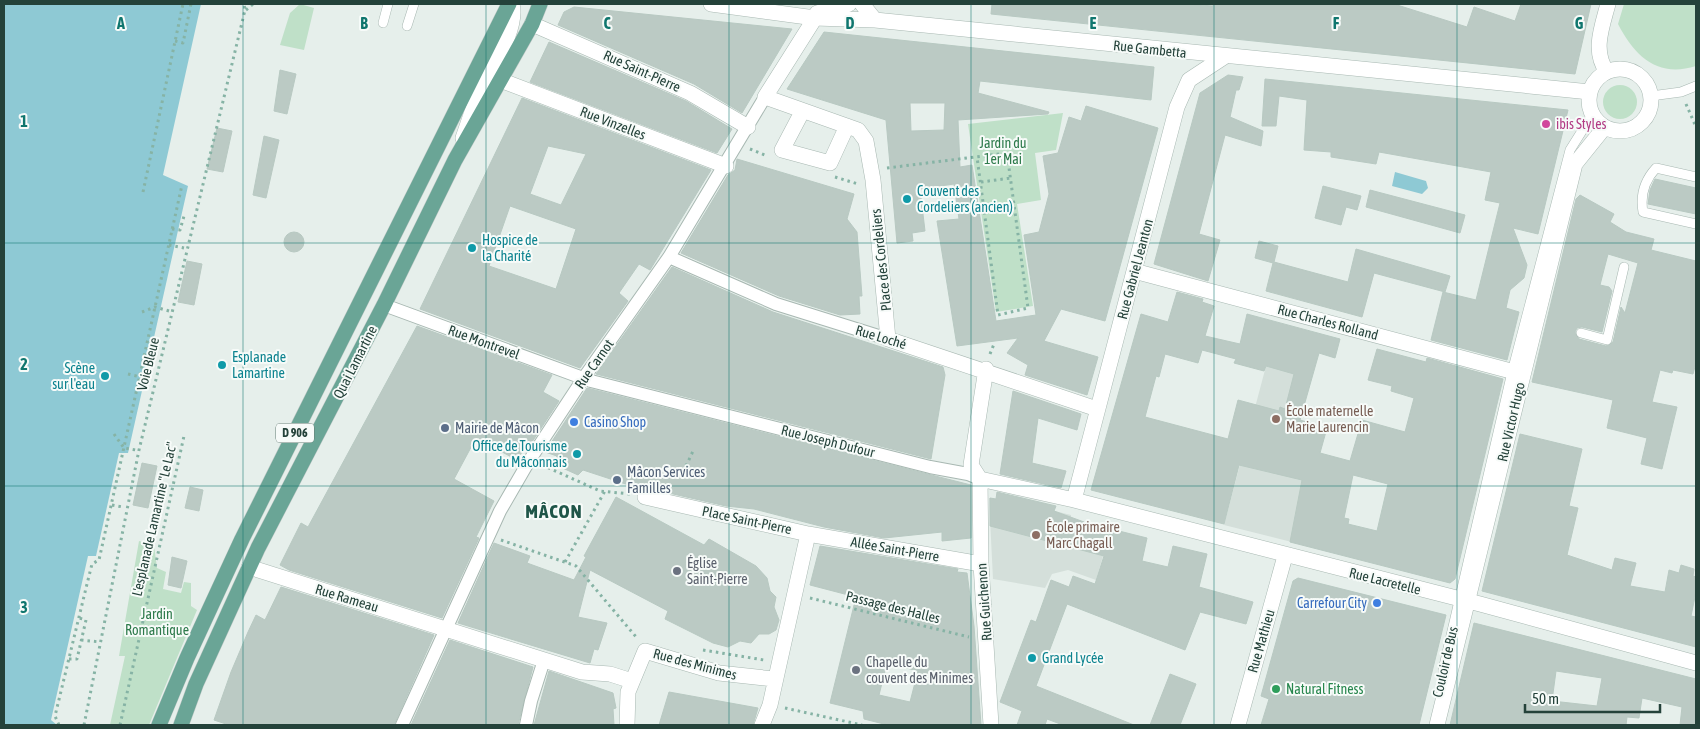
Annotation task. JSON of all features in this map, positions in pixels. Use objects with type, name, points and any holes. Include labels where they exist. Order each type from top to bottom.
[{"type":"main road","name":"Quai Lamartine","points":[[159,725],[187,658],[242,539],[511,4]]},
{"type":"main road","name":"Quai Lamartine","points":[[181,725],[196,684],[249,567],[384,305],[455,160],[532,24],[540,4]]},
{"type":"street","points":[[455,160],[478,97],[506,39],[514,12],[511,4]]},
{"type":"street","name":"Rue Gambetta","points":[[711,4],[736,5],[810,17],[874,20],[1224,57],[1590,92]]},
{"type":"street","points":[[810,17],[849,4]]},
{"type":"street","points":[[862,4],[874,20]]},
{"type":"street","points":[[1607,72],[1599,61],[1600,35],[1608,4]]},
{"type":"street","name":"Rue Carnot","points":[[402,725],[500,511],[530,460],[669,257],[726,166],[810,17]]},
{"type":"street","name":"Rue Saint-Pierre","points":[[532,24],[690,92],[748,127]]},
{"type":"street","name":"Rue Gabriel Jeanton","points":[[1074,500],[1177,107],[1189,80],[1224,57]]},
{"type":"street","points":[[1623,69],[1631,72],[1644,82],[1651,96],[1650,108],[1645,118],[1637,126],[1626,131],[1604,128],[1592,115],[1588,100],[1590,92],[1593,84],[1607,72],[1623,69]]},
{"type":"street","name":"Rue Vinzelles","points":[[500,80],[726,166]]},
{"type":"street","points":[[765,96],[802,112],[848,126],[830,163],[782,150],[802,112]]},
{"type":"street","name":"Place des Cordeliers","points":[[848,126],[858,130],[866,141],[872,175],[888,339]]},
{"type":"street","name":"Rue Victor Hugo","points":[[1437,725],[1463,600],[1517,373],[1541,323],[1575,164],[1604,128]]},
{"type":"street","name":"Rue Loché","points":[[669,257],[776,304],[986,371],[1097,409]]},
{"type":"street","name":"Rue Charles Rolland","points":[[1134,271],[1517,373]]},
{"type":"street","name":"Rue Montrevel","points":[[384,305],[584,379]]},
{"type":"street","name":"Rue Guichenon","points":[[986,371],[971,465],[980,479],[981,564],[991,725]]},
{"type":"street","name":"Rue Joseph Dufour","points":[[584,379],[930,467],[968,474],[980,479],[1074,500]]},
{"type":"street","name":"Place Saint-Pierre","points":[[645,498],[808,534],[774,679]]},
{"type":"street","name":"Rue Lacretelle","points":[[1074,500],[1285,556],[1463,600],[1696,663]]},
{"type":"street","name":"Allée Saint-Pierre","points":[[808,534],[981,564]]},
{"type":"street","name":"Rue Mathieu","points":[[1238,725],[1285,556]]},
{"type":"street","name":"Rue Rameau","points":[[249,567],[446,628]]},
{"type":"street","points":[[446,628],[582,672],[610,674],[632,681]]},
{"type":"street","points":[[627,725],[628,692],[645,645]]},
{"type":"street","name":"Rue des Minimes","points":[[645,645],[719,673],[774,679]]},
{"type":"street","points":[[526,725],[531,701],[544,660]]},
{"type":"street","points":[[762,725],[770,705],[774,679]]},
{"type":"lane","points":[[383,23],[388,4]]},
{"type":"lane","points":[[407,26],[414,4]]},
{"type":"lane","points":[[1651,96],[1681,92],[1696,86]]},
{"type":"lane","points":[[1517,373],[1570,150],[1592,115]]},
{"type":"lane","points":[[1696,177],[1656,168],[1648,177],[1641,200],[1643,212],[1696,224]]},
{"type":"lane","points":[[1581,333],[1607,340],[1624,267]]},
{"type":"lane","name":"Couloir de Bus","points":[[1432,725],[1463,600]]},
{"type":"path","points":[[143,192],[183,4]]},
{"type":"path","points":[[175,41],[183,43],[192,4]]},
{"type":"path","points":[[244,4],[245,10],[254,4]]},
{"type":"path","name":"Voie Bleue","points":[[84,725],[141,438],[245,10]]},
{"type":"path","points":[[1693,119],[1696,128]]},
{"type":"path","points":[[872,175],[977,157],[1007,153],[1028,308],[998,315],[977,157]]},
{"type":"path","points":[[981,182],[1011,178]]},
{"type":"path","points":[[59,725],[55,716],[92,564],[100,560],[182,185]]},
{"type":"path","points":[[172,229],[180,230],[184,216]]},
{"type":"path","points":[[169,244],[184,248]]},
{"type":"path","points":[[142,312],[155,307],[169,311]]},
{"type":"path","points":[[128,374],[153,380]]},
{"type":"path","points":[[114,434],[124,448],[136,450]]},
{"type":"path","name":"L'esplanade Lamartine \"Le Lac\"","points":[[120,725],[184,436]]},
{"type":"path","points":[[686,466],[694,449]]},
{"type":"path","points":[[530,460],[605,491],[621,492]]},
{"type":"path","points":[[565,562],[605,491]]},
{"type":"path","points":[[112,504],[123,507]]},
{"type":"path","points":[[488,536],[576,566],[645,645]]},
{"type":"path","name":"Passage des Halles","points":[[794,594],[987,642]]},
{"type":"path","points":[[69,659],[77,659],[86,620],[78,618]]},
{"type":"path","points":[[636,636],[645,645]]},
{"type":"path","points":[[81,640],[100,642]]},
{"type":"path","points":[[702,649],[779,662]]},
{"type":"path","points":[[770,705],[862,725]]},
{"type":"path","points":[[832,725],[834,719]]},
{"type":"shaded area","name":"École maternelle Marie Laurencin","points":[[1266,366],[1311,378],[1290,460],[1332,470],[1331,552],[1224,525]]},
{"type":"shaded area","name":"École primaire Marc Chagall","points":[[989,498],[1001,501],[1002,498],[1071,515],[1071,519],[1084,522],[1077,548],[1103,556],[1096,580],[1068,570],[1052,574],[1045,588],[993,579]]},
{"type":"green space","points":[[300,4],[314,8],[304,50],[280,45],[290,13]]},
{"type":"green space","points":[[1624,4],[1696,4],[1696,66],[1682,69],[1659,67],[1640,55],[1618,24]]},
{"type":"green space","points":[[1620,85],[1627,86],[1632,90],[1636,95],[1636,109],[1632,114],[1627,118],[1620,119],[1613,118],[1608,114],[1604,109],[1603,102],[1604,95],[1608,90],[1613,86]]},
{"type":"green space","name":"Jardin du 1er Mai","points":[[1063,113],[1056,150],[1035,153],[1041,200],[1017,204],[1033,306],[996,312],[968,124]]},
{"type":"green space","name":"Jardin Romantique","points":[[139,541],[154,545],[157,568],[166,572],[163,589],[181,593],[184,582],[191,583],[191,606],[197,610],[149,725],[110,725],[125,656],[119,656]]},
{"type":"water","points":[[4,4],[201,4],[163,175],[188,186],[128,453],[119,453],[96,556],[88,556],[51,720],[57,725],[4,725]]},
{"type":"water","points":[[1395,172],[1426,181],[1428,188],[1422,194],[1392,186]]},
{"type":"building","points":[[992,4],[1188,4],[1213,6],[1213,4],[1394,4],[1467,27],[1474,7],[1515,21],[1521,4],[1591,4],[1575,74],[991,14]]},
{"type":"building","points":[[574,7],[792,29],[742,113],[694,84],[558,25],[564,12]]},
{"type":"building","points":[[824,32],[1154,67],[1151,100],[980,81],[978,93],[1049,112],[1048,114],[958,120],[960,167],[972,165],[996,321],[1036,315],[1024,235],[1039,232],[1049,194],[1043,156],[1058,153],[1069,117],[1081,121],[1086,106],[1158,128],[1105,321],[1061,309],[1044,341],[1098,357],[1087,395],[1025,375],[1028,365],[1007,353],[1018,338],[957,346],[937,221],[959,219],[954,184],[920,189],[925,231],[912,233],[913,241],[897,243],[886,120],[787,89]],"holes":[[[910,103],[945,103],[944,130],[911,131]]]},
{"type":"building","points":[[549,42],[686,101],[732,129],[717,153],[530,82]]},
{"type":"building","points":[[280,70],[296,74],[287,114],[274,111]]},
{"type":"building","points":[[1228,75],[1243,77],[1239,90],[1236,90],[1230,117],[1263,131],[1261,146],[1225,135],[1199,234],[1220,240],[1208,281],[1154,264],[1200,93]]},
{"type":"building","points":[[1265,79],[1568,110],[1538,234],[1513,228],[1527,265],[1524,278],[1510,290],[1506,308],[1519,312],[1507,360],[1431,340],[1443,292],[1476,300],[1500,203],[1485,200],[1491,172],[1379,152],[1376,164],[1331,157],[1331,152],[1304,150],[1307,100],[1279,96],[1276,126],[1262,126]]},
{"type":"building","points":[[522,98],[711,170],[650,270],[639,264],[619,293],[628,301],[580,368],[420,309]],"holes":[[[548,146],[586,154],[561,205],[530,194]],[[510,206],[576,229],[556,289],[489,266]]]},
{"type":"building","points":[[217,128],[232,131],[223,172],[207,169]]},
{"type":"building","points":[[264,136],[279,140],[266,198],[253,195]]},
{"type":"building","points":[[737,159],[854,194],[847,219],[857,232],[862,296],[859,296],[860,314],[840,315],[779,296],[681,253],[728,175],[735,170]]},
{"type":"building","points":[[1655,179],[1696,188],[1696,214],[1648,204],[1650,190]]},
{"type":"building","points":[[1323,186],[1361,196],[1357,210],[1346,207],[1341,225],[1315,218]]},
{"type":"building","points":[[1370,190],[1465,215],[1460,233],[1366,207]]},
{"type":"building","points":[[1580,195],[1614,214],[1610,222],[1626,232],[1654,239],[1651,250],[1696,261],[1696,363],[1693,374],[1673,370],[1672,373],[1660,370],[1652,402],[1677,407],[1662,469],[1641,464],[1647,438],[1607,428],[1613,400],[1532,382],[1576,199]],"holes":[[[1608,254],[1638,263],[1625,313],[1621,307],[1613,342],[1606,346],[1579,339],[1575,332],[1577,328],[1582,327],[1602,332],[1612,291],[1609,287],[1600,285]]]},
{"type":"building","points":[[294,232],[301,235],[304,242],[301,249],[294,252],[287,249],[284,242],[287,235]]},
{"type":"building","points":[[1259,241],[1278,246],[1274,262],[1348,282],[1356,249],[1450,276],[1445,292],[1374,273],[1362,317],[1266,291],[1273,263],[1255,258]]},
{"type":"building","points":[[187,261],[202,264],[194,305],[178,302]]},
{"type":"building","points":[[672,267],[773,312],[943,367],[945,375],[931,459],[596,374]]},
{"type":"building","points":[[1177,292],[1203,299],[1202,302],[1214,306],[1205,336],[1240,344],[1247,314],[1340,339],[1335,358],[1319,353],[1300,420],[1327,428],[1320,453],[1350,461],[1362,420],[1405,432],[1414,398],[1391,391],[1392,386],[1368,380],[1377,349],[1426,362],[1427,358],[1503,379],[1455,579],[1450,583],[1290,542],[1302,480],[1239,465],[1224,524],[1091,490],[1141,314],[1168,322]],"holes":[[[1202,350],[1236,359],[1234,363],[1264,371],[1266,366],[1294,374],[1285,409],[1280,407],[1279,411],[1238,400],[1228,439],[1145,417],[1156,376],[1159,377],[1165,354],[1198,363]],[[1353,475],[1388,484],[1377,531],[1348,524],[1349,519],[1344,518]]]},
{"type":"building","points":[[417,326],[552,375],[543,392],[559,401],[530,445],[527,444],[517,460],[476,438],[454,479],[494,501],[476,537],[479,538],[442,618],[289,570],[280,565],[301,523],[308,527]]},
{"type":"building","points":[[587,388],[971,485],[971,538],[942,541],[942,532],[884,538],[824,527],[754,509],[726,506],[647,488],[641,489],[583,470],[578,475],[556,465],[554,463],[557,456],[545,452]]},
{"type":"building","points":[[1013,391],[1081,414],[1077,430],[1038,418],[1032,463],[1066,471],[1061,488],[1000,474]]},
{"type":"building","points":[[1520,434],[1582,449],[1569,506],[1578,508],[1567,555],[1612,570],[1615,558],[1636,563],[1630,586],[1665,592],[1669,570],[1679,573],[1681,565],[1694,569],[1693,576],[1696,577],[1696,592],[1691,616],[1696,617],[1696,647],[1482,591]]},
{"type":"building","points":[[142,463],[157,466],[148,508],[133,505]]},
{"type":"building","points":[[190,487],[203,490],[199,511],[185,508]]},
{"type":"building","points":[[997,492],[1056,506],[1054,511],[1084,522],[1082,528],[1109,535],[1111,529],[1147,538],[1142,561],[1168,567],[1173,546],[1207,554],[1199,587],[1253,602],[1246,624],[1200,612],[1185,650],[1067,604],[1036,686],[1134,725],[1063,725],[1047,719],[1045,725],[1017,725],[1022,711],[1000,702],[1031,620],[1036,622],[1051,580],[1069,587],[1073,576],[1095,584],[1104,556],[990,526],[990,498],[996,499]]},
{"type":"building","name":"Église Saint-Pierre","points":[[616,497],[704,545],[709,539],[756,566],[767,578],[770,591],[776,597],[774,607],[779,620],[776,630],[769,634],[759,634],[751,643],[740,641],[728,647],[713,643],[665,619],[668,611],[590,570],[578,617],[607,623],[598,650],[594,649],[590,663],[458,623],[494,543],[530,556],[527,563],[574,580],[586,557],[584,556]]},
{"type":"building","points":[[820,546],[958,569],[957,572],[967,573],[974,626],[981,725],[888,725],[864,719],[863,711],[830,703],[856,597],[810,585]],"holes":[[[887,663],[918,671],[910,702],[879,695]]]},
{"type":"building","points":[[172,557],[187,561],[181,588],[168,585]]},
{"type":"building","points":[[1298,578],[1446,615],[1419,725],[1261,725],[1269,699],[1261,696],[1293,581]]},
{"type":"building","points":[[281,587],[434,635],[394,725],[229,725],[214,720],[231,672],[256,615],[265,620]]},
{"type":"building","points":[[1474,623],[1696,679],[1696,725],[1680,725],[1682,707],[1642,698],[1639,718],[1627,717],[1626,725],[1450,725]],"holes":[[[1556,671],[1602,678],[1597,706],[1552,701]]]},
{"type":"building","points":[[450,640],[533,667],[518,725],[411,725]]},
{"type":"building","points":[[549,671],[613,693],[616,708],[613,709],[614,725],[534,725]]},
{"type":"building","points":[[1170,674],[1196,684],[1180,725],[1150,725]]},
{"type":"building","points":[[669,692],[758,708],[753,725],[659,725]]},
{"type":"place","name":"ibis Styles","points":[[1546,124]]},
{"type":"place","name":"Couvent des Cordeliers (ancien)","points":[[907,199]]},
{"type":"place","name":"Hospice de la Charité","points":[[472,248]]},
{"type":"place","name":"Esplanade Lamartine","points":[[222,365]]},
{"type":"place","name":"Scène sur l'eau","points":[[105,376]]},
{"type":"place","name":"École maternelle Marie Laurencin","points":[[1276,419]]},
{"type":"place","name":"Casino Shop","points":[[574,422]]},
{"type":"place","name":"Mairie de Mâcon","points":[[445,428]]},
{"type":"place","name":"Office de Tourisme du Mâconnais","points":[[577,454]]},
{"type":"place","name":"Mâcon Services Familles","points":[[617,480]]},
{"type":"place","name":"École primaire Marc Chagall","points":[[1036,535]]},
{"type":"place","name":"Église Saint-Pierre","points":[[677,571]]},
{"type":"place","name":"Carrefour City","points":[[1377,603]]},
{"type":"place","name":"Grand Lycée","points":[[1032,658]]},
{"type":"place","name":"Chapelle du couvent des Minimes","points":[[856,670]]},
{"type":"place","name":"Natural Fitness","points":[[1276,689]]},
{"type":"district","name":"MÂCON","points":[[554,511]]}]
